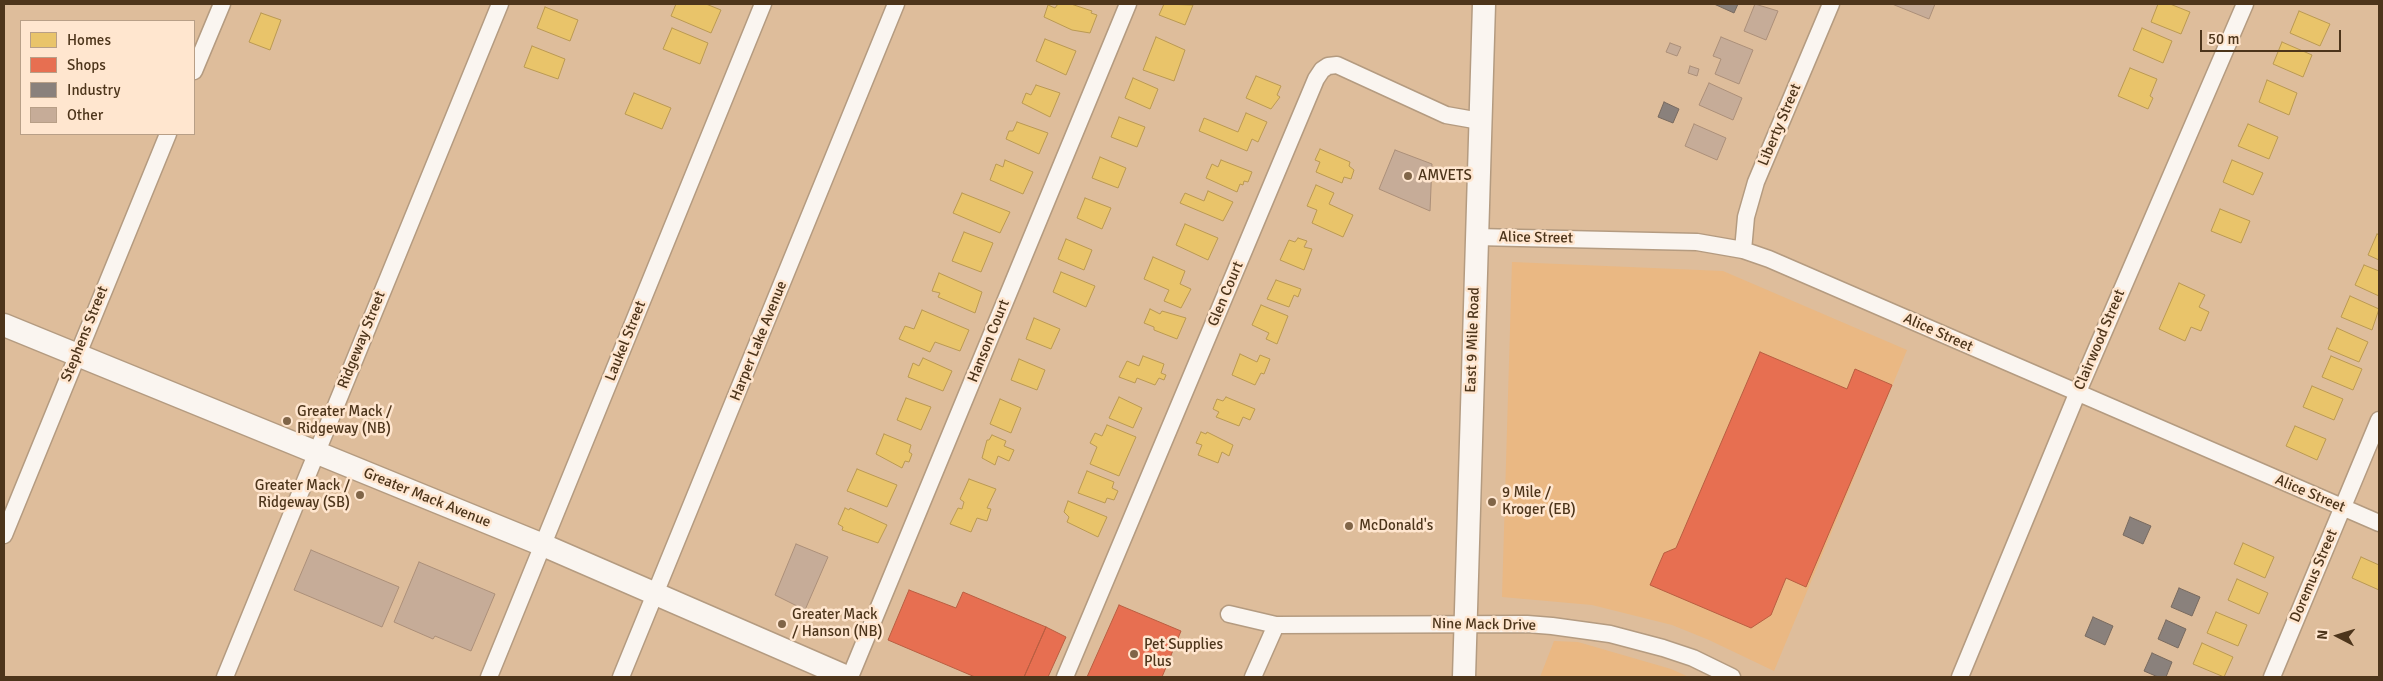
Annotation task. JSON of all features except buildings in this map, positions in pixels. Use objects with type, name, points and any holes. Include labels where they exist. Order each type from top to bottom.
[{"type":"street","points":[[195,69],[222,4]]},
{"type":"street","name":"Ridgeway Street","points":[[225,677],[500,4]]},
{"type":"street","name":"Laukel Street","points":[[489,677],[763,4]]},
{"type":"street","name":"Harper Lake Avenue","points":[[621,677],[896,4]]},
{"type":"street","name":"Hanson Court","points":[[849,677],[1128,4]]},
{"type":"street","name":"East 9 Mile Road","points":[[1464,677],[1484,4]]},
{"type":"street","name":"Liberty Street","points":[[1743,250],[1746,218],[1756,182],[1831,4]]},
{"type":"street","name":"Clairwood Street","points":[[1960,677],[2077,394],[2245,4]]},
{"type":"street","name":"Glen Court","points":[[1065,677],[1305,105],[1322,70],[1328,66],[1337,65],[1446,115],[1480,121]]},
{"type":"street","name":"Stephens Street","points":[[4,535],[168,135]]},
{"type":"street","name":"Alice Street","points":[[1476,236],[1697,242],[1743,250],[1769,259],[2077,394],[2379,523]]},
{"type":"street","name":"Greater Mack Avenue","points":[[4,325],[543,545],[849,677]]},
{"type":"street","name":"Doremus Street","points":[[2272,677],[2379,420]]},
{"type":"street","name":"Nine Mack Drive","points":[[1229,614],[1276,625],[1527,624],[1610,634],[1693,658],[1732,677]]},
{"type":"street","points":[[1252,677],[1276,625]]},
{"type":"shaded area","points":[[1512,262],[1723,271],[1907,350],[1774,671],[1709,640],[1672,625],[1592,605],[1502,597]]},
{"type":"shaded area","points":[[1554,641],[1578,642],[1671,669],[1689,677],[1540,677]]},
{"type":"place","name":"AMVETS","points":[[1408,176]]},
{"type":"place","name":"Greater Mack / Ridgeway (NB)","points":[[287,421]]},
{"type":"place","name":"Greater Mack / Ridgeway (SB)","points":[[360,495]]},
{"type":"place","name":"9 Mile / Kroger (EB)","points":[[1492,502]]},
{"type":"place","name":"McDonald's","points":[[1349,526]]},
{"type":"place","name":"Greater Mack / Hanson (NB)","points":[[782,624]]},
{"type":"place","name":"Pet Supplies Plus","points":[[1134,654]]}]
